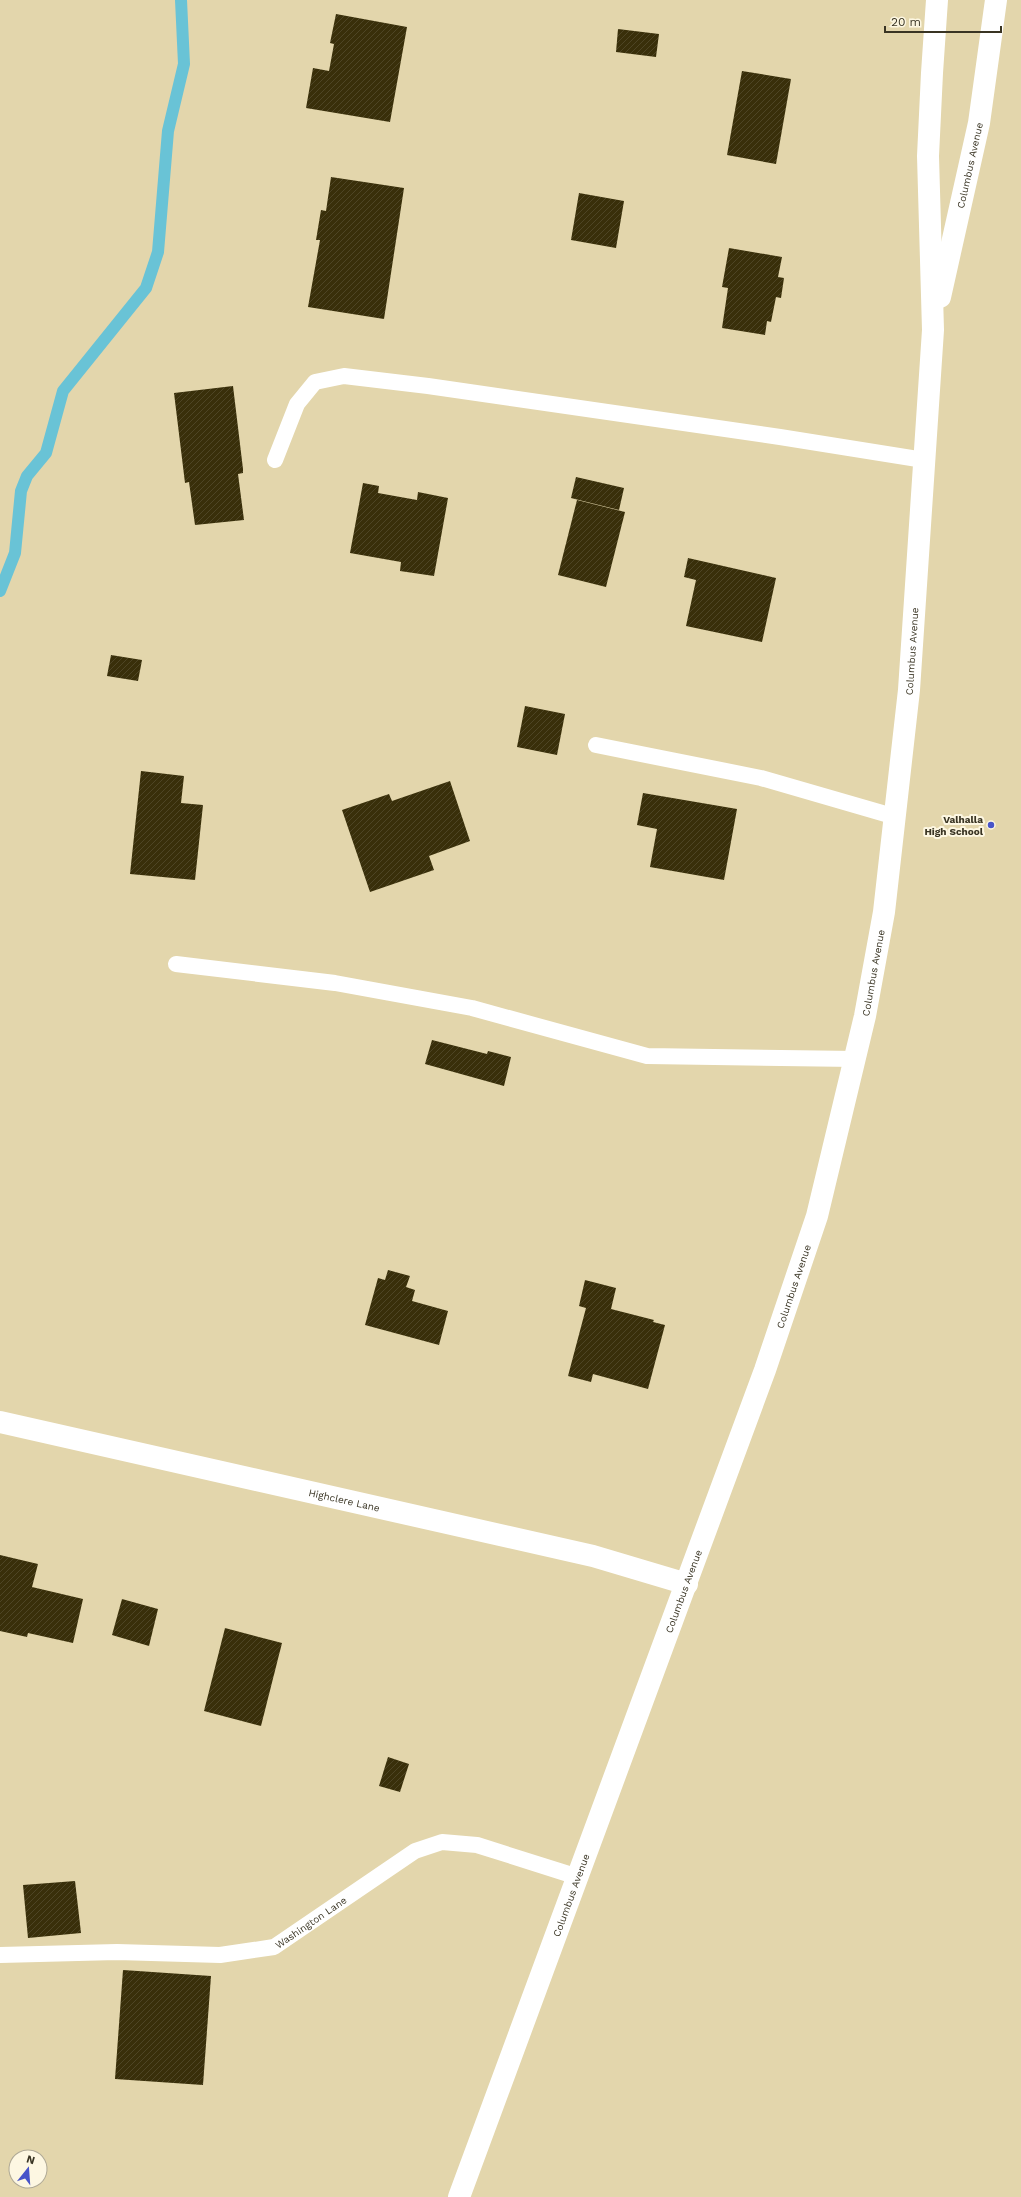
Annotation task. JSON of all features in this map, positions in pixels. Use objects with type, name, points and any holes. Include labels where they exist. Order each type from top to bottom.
[{"type":"street","name":"Columbus Avenue","points":[[459,2197],[765,1370],[817,1216],[856,1059],[884,912],[909,690],[933,330],[928,156],[932,74],[938,0]]},
{"type":"street","name":"Columbus Avenue","points":[[933,330],[975,143],[996,0]]},
{"type":"street","name":"Highclere Lane","points":[[0,1422],[593,1556],[687,1584]]},
{"type":"lane","points":[[275,460],[297,404],[315,382],[344,376],[428,386],[780,437],[924,460]]},
{"type":"lane","points":[[596,745],[761,778],[896,816]]},
{"type":"lane","points":[[176,964],[335,983],[472,1008],[647,1056],[856,1059]]},
{"type":"lane","name":"Washington Lane","points":[[0,1955],[117,1952],[220,1955],[274,1947],[415,1851],[442,1842],[477,1845],[578,1877]]},
{"type":"building","points":[[336,14],[407,27],[390,122],[306,108],[313,68],[329,71],[334,44],[330,43]]},
{"type":"building","points":[[618,29],[659,34],[656,57],[616,52]]},
{"type":"building","points":[[742,71],[791,79],[776,164],[727,155]]},
{"type":"building","points":[[331,177],[404,188],[384,319],[308,307],[320,240],[316,240],[321,210],[326,211]]},
{"type":"building","points":[[579,193],[624,201],[616,248],[571,240]]},
{"type":"building","points":[[729,248],[782,257],[778,277],[784,278],[781,298],[776,297],[771,322],[767,321],[765,335],[722,328],[728,288],[722,287]]},
{"type":"building","points":[[233,386],[243,469],[243,473],[238,474],[244,520],[195,525],[189,482],[185,483],[174,393]]},
{"type":"building","points":[[576,477],[624,488],[619,510],[571,498]]},
{"type":"building","points":[[363,483],[379,486],[378,493],[417,500],[418,492],[448,498],[434,576],[400,571],[401,562],[350,553]]},
{"type":"building","points":[[577,500],[625,512],[606,587],[558,575]]},
{"type":"building","points":[[688,558],[776,578],[762,642],[686,626],[696,580],[684,577]]},
{"type":"building","points":[[111,655],[142,660],[138,681],[107,676]]},
{"type":"building","points":[[525,706],[565,714],[557,755],[517,747]]},
{"type":"building","points":[[141,771],[184,776],[181,803],[203,805],[195,880],[130,874]]},
{"type":"building","points":[[450,781],[470,841],[429,856],[434,870],[370,892],[342,810],[389,794],[392,801]]},
{"type":"building","points":[[643,793],[737,809],[724,880],[650,867],[657,829],[637,825]]},
{"type":"building","points":[[432,1040],[487,1054],[488,1051],[511,1057],[504,1086],[425,1064]]},
{"type":"building","points":[[388,1270],[410,1276],[406,1287],[415,1290],[412,1301],[448,1311],[439,1345],[365,1325],[378,1278],[385,1280]]},
{"type":"building","points":[[585,1280],[616,1288],[611,1309],[654,1320],[653,1322],[665,1325],[648,1389],[593,1374],[591,1382],[568,1376],[586,1308],[579,1306]]},
{"type":"building","points":[[0,1555],[38,1564],[32,1587],[83,1599],[73,1643],[28,1633],[27,1637],[0,1631]]},
{"type":"building","points":[[122,1599],[158,1609],[149,1646],[112,1635]]},
{"type":"building","points":[[225,1628],[282,1643],[261,1726],[204,1711]]},
{"type":"building","points":[[388,1757],[409,1764],[400,1792],[379,1786]]},
{"type":"building","points":[[75,1881],[81,1933],[28,1938],[23,1885]]},
{"type":"building","points":[[123,1970],[211,1976],[203,2085],[115,2079]]},
{"type":"waterway","points":[[0,591],[15,553],[21,491],[27,476],[46,453],[63,391],[146,288],[158,252],[168,131],[184,64],[181,0]]},
{"type":"place","name":"Valhalla High School","points":[[991,825]]}]
